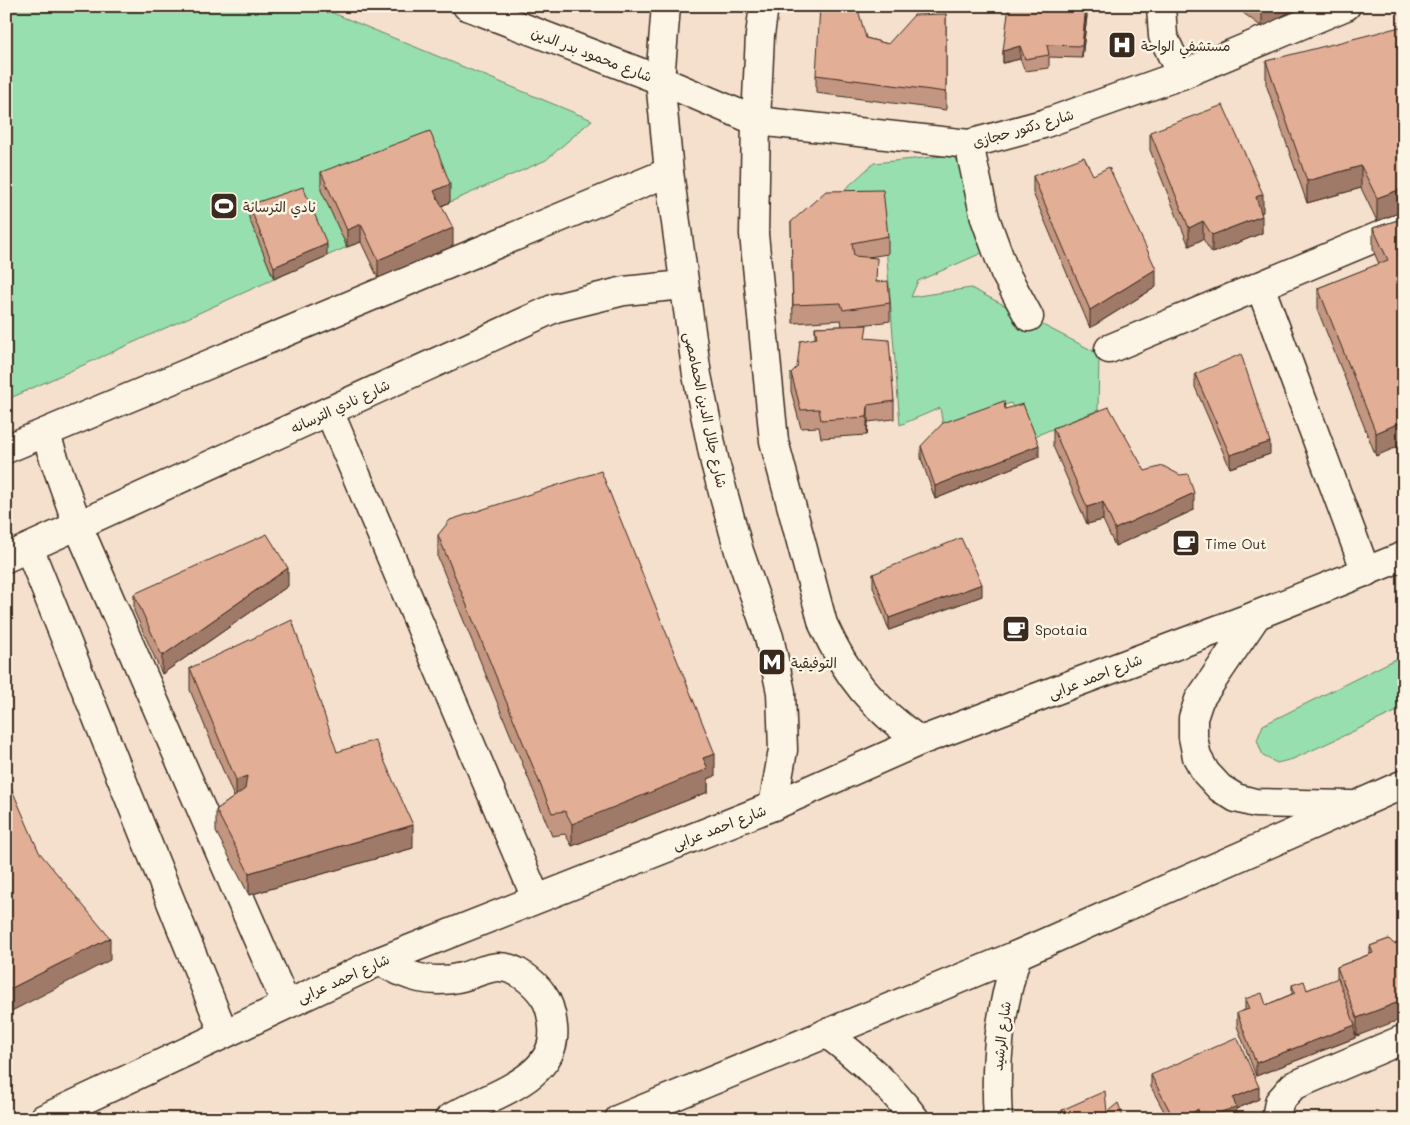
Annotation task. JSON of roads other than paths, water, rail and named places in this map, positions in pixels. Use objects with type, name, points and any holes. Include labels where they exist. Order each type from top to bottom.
[{"type":"main road","name":"شارع محمود بدر الدين","points":[[467,6],[660,80]]},
{"type":"main road","name":"شارع جلال الدين الحمامصى","points":[[666,6],[660,80],[669,172],[696,375],[715,464],[739,551],[769,637],[782,692],[783,750],[773,806]]},
{"type":"main road","points":[[764,6],[760,35],[756,121],[754,234],[774,441],[823,624],[836,653],[852,679],[872,703],[895,724],[920,741]]},
{"type":"main road","points":[[1160,6],[1163,36],[1181,75]]},
{"type":"main road","name":"شارع دكتور حجازى","points":[[660,80],[756,121],[969,144],[1043,124],[1181,75],[1346,6]]},
{"type":"main road","points":[[969,144],[985,218],[1005,273],[1028,317]]},
{"type":"main road","points":[[6,449],[669,172]]},
{"type":"main road","points":[[1109,349],[1401,227]]},
{"type":"main road","name":"شارع نادي الترسانه","points":[[17,553],[555,308],[624,291],[683,285]]},
{"type":"main road","points":[[1260,286],[1366,572]]},
{"type":"main road","points":[[329,411],[536,898]]},
{"type":"main road","points":[[45,433],[78,526],[286,1004]]},
{"type":"main road","points":[[17,553],[224,1034]]},
{"type":"main road","name":"شارع احمد عرابى","points":[[43,1119],[380,961],[773,806],[920,741],[1257,615],[1404,556]]},
{"type":"main road","points":[[1257,615],[1199,700],[1193,718],[1193,737],[1202,765],[1220,788],[1236,798],[1255,803],[1358,806]]},
{"type":"main road","points":[[619,1119],[1017,954],[1358,806],[1404,784]]},
{"type":"main road","name":"شارع الرشيد","points":[[998,1119],[996,1081],[998,1038],[1005,996],[1017,954]]},
{"type":"main road","points":[[380,961],[398,972],[418,979],[439,981],[500,967],[517,972],[533,982],[545,996],[552,1013],[554,1032],[550,1050],[541,1066],[527,1079],[464,1109],[449,1119]]},
{"type":"main road","points":[[826,1033],[865,1063],[899,1098],[915,1119]]},
{"type":"main road","points":[[1276,1119],[1279,1102],[1293,1086],[1404,1039]]},
{"type":"place","name":"مستشفي الواحة","points":[[1122,45]]},
{"type":"place","name":"نادي الترسانة","points":[[224,206]]},
{"type":"place","name":"Time Out","points":[[1186,543]]},
{"type":"place","name":"Spotaia","points":[[1016,629]]},
{"type":"place","name":"التوفيقية","points":[[772,662]]}]
